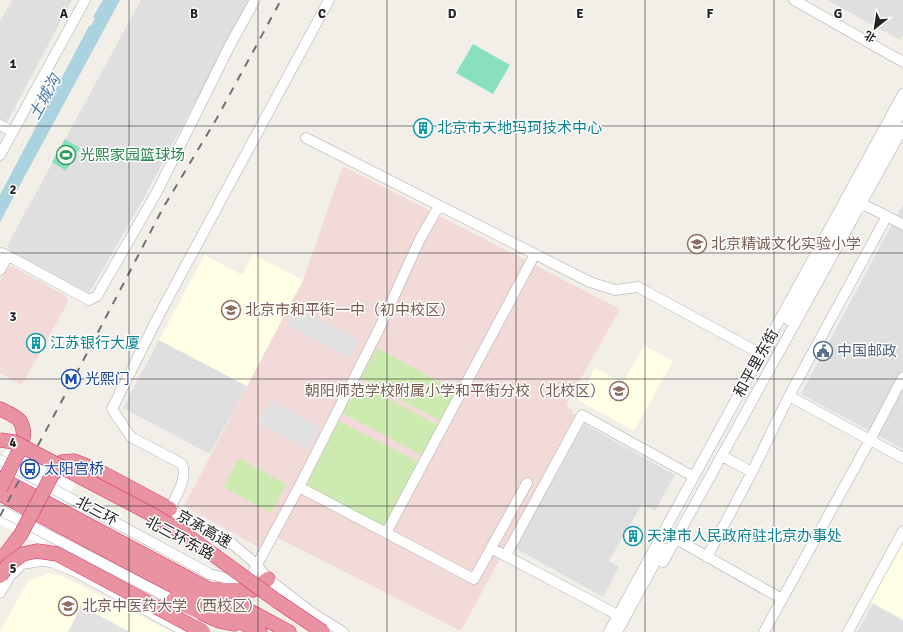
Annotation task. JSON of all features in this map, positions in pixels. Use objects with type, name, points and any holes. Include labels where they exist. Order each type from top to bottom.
[{"type":"highway","points":[[0,409],[15,417],[20,422],[23,437],[22,445],[0,488]]},
{"type":"highway","points":[[0,440],[14,442],[158,518],[185,534],[277,601],[323,632]]},
{"type":"highway","points":[[0,562],[22,534],[52,475],[62,462],[74,461],[97,470],[170,509]]},
{"type":"highway","points":[[0,478],[56,516]]},
{"type":"highway","points":[[0,494],[56,516]]},
{"type":"highway","name":"北三环","points":[[56,516],[210,590],[289,632]]},
{"type":"highway","name":"北三环","points":[[56,516],[257,630]]},
{"type":"highway","points":[[0,576],[8,565],[23,554],[37,551],[57,554],[203,632]]},
{"type":"highway","points":[[210,590],[254,590],[268,579]]},
{"type":"highway","points":[[173,600],[219,621],[257,630]]},
{"type":"street","points":[[0,155],[85,0]]},
{"type":"street","points":[[0,270],[4,255],[89,300],[97,296],[158,190],[230,45],[255,0]]},
{"type":"street","points":[[170,509],[184,479],[184,469],[182,464],[131,437],[112,409],[159,315],[329,0]]},
{"type":"street","points":[[794,0],[903,62]]},
{"type":"street","name":"和平里东街","points":[[609,632],[903,94]]},
{"type":"street","name":"和平里东街","points":[[617,632],[772,348],[858,202],[903,109]]},
{"type":"street","points":[[0,125],[13,132]]},
{"type":"street","points":[[624,632],[722,456],[858,202],[903,128]]},
{"type":"street","points":[[306,138],[590,282],[615,290],[638,287],[762,354]]},
{"type":"street","points":[[858,202],[903,225]]},
{"type":"street","points":[[251,576],[256,564],[299,486],[379,329],[420,239],[439,206]]},
{"type":"street","points":[[706,556],[752,472],[789,396],[887,216]]},
{"type":"street","points":[[386,533],[535,254]]},
{"type":"street","points":[[764,632],[903,377]]},
{"type":"street","points":[[789,396],[903,458]]},
{"type":"street","points":[[506,556],[582,415],[694,477]]},
{"type":"street","points":[[722,456],[752,472]]},
{"type":"street","name":"北三环东路","points":[[0,460],[210,574],[228,579],[251,576],[268,579],[314,614],[343,632]]},
{"type":"street","points":[[299,486],[474,579],[527,483]]},
{"type":"street","name":"京承高速","points":[[170,509],[229,541],[256,564],[268,579]]},
{"type":"street","points":[[0,510],[173,600],[203,632]]},
{"type":"street","points":[[848,632],[903,531]]},
{"type":"street","points":[[676,539],[782,599]]},
{"type":"street","points":[[491,548],[612,612]]},
{"type":"street","points":[[0,593],[10,576],[22,564],[41,561],[52,562],[76,572],[186,632]]},
{"type":"shaded area","points":[[12,0],[72,0],[0,135],[0,22]]},
{"type":"shaded area","points":[[141,0],[250,0],[139,207],[89,293],[13,254],[7,246]]},
{"type":"shaded area","points":[[827,0],[903,0],[903,35],[900,40]]},
{"type":"shaded area","points":[[343,166],[620,309],[566,405],[573,410],[572,413],[577,415],[461,631],[278,538],[269,553],[184,506],[303,280]]},
{"type":"shaded area","points":[[903,204],[903,449],[801,394]]},
{"type":"shaded area","name":"北京市和平街一中（初中校区）","points":[[253,254],[303,280],[247,386],[159,340],[205,255],[242,275]]},
{"type":"shaded area","points":[[12,266],[66,296],[68,302],[22,385],[0,373],[0,281],[7,268]]},
{"type":"shaded area","points":[[297,307],[359,340],[349,358],[287,325]]},
{"type":"shaded area","points":[[159,340],[247,386],[210,454],[123,408]]},
{"type":"shaded area","name":"朝阳师范学校附属小学和平街分校（北校区）","points":[[644,345],[673,361],[634,431],[578,400],[595,368],[623,383]]},
{"type":"shaded area","points":[[271,400],[320,427],[308,450],[258,423]]},
{"type":"shaded area","points":[[581,422],[675,475],[655,511],[642,504],[609,561],[619,567],[603,597],[513,547]]},
{"type":"shaded area","points":[[903,538],[903,619],[868,600]]},
{"type":"shaded area","name":"北京中医药大学（西校区）","points":[[49,573],[62,576],[172,632],[0,632],[28,581]]},
{"type":"shaded area","points":[[873,604],[903,621],[903,632],[857,632]]},
{"type":"shaded area","points":[[81,606],[130,632],[68,632]]},
{"type":"green space","points":[[473,44],[510,65],[493,94],[456,73]]},
{"type":"green space","name":"光熙家园篮球场","points":[[65,139],[80,148],[66,171],[52,162]]},
{"type":"green space","points":[[377,348],[456,391],[440,421],[361,378]]},
{"type":"green space","points":[[358,383],[438,425],[422,455],[342,413]]},
{"type":"green space","points":[[339,421],[418,462],[384,527],[306,486]]},
{"type":"green space","points":[[239,458],[286,484],[271,513],[223,487]]},
{"type":"water","points":[[103,0],[120,0],[0,222],[0,195],[89,26],[91,26],[95,18],[93,17]]},
{"type":"pier","name":"太阳宫桥","points":[[9,445],[76,482],[43,546],[0,524],[0,461]]},
{"type":"railway","points":[[0,516],[163,208],[217,118],[281,0]]},
{"type":"place","name":"北京市天地玛珂技术中心","points":[[423,128]]},
{"type":"place","name":"光熙家园篮球场","points":[[66,155]]},
{"type":"place","name":"北京精诚文化实验小学","points":[[697,244]]},
{"type":"place","name":"北京市和平街一中（初中校区）","points":[[231,310]]},
{"type":"place","name":"江苏银行大厦","points":[[36,343]]},
{"type":"place","name":"中国邮政","points":[[823,351]]},
{"type":"place","name":"光熙门","points":[[71,379]]},
{"type":"place","name":"朝阳师范学校附属小学和平街分校（北校区）","points":[[619,391]]},
{"type":"place","name":"太阳宫桥","points":[[30,469]]},
{"type":"place","name":"天津市人民政府驻北京办事处","points":[[633,536]]},
{"type":"place","name":"北京中医药大学（西校区）","points":[[68,606]]},
{"type":"water label","name":"土城沟","points":[[45,97]]}]
